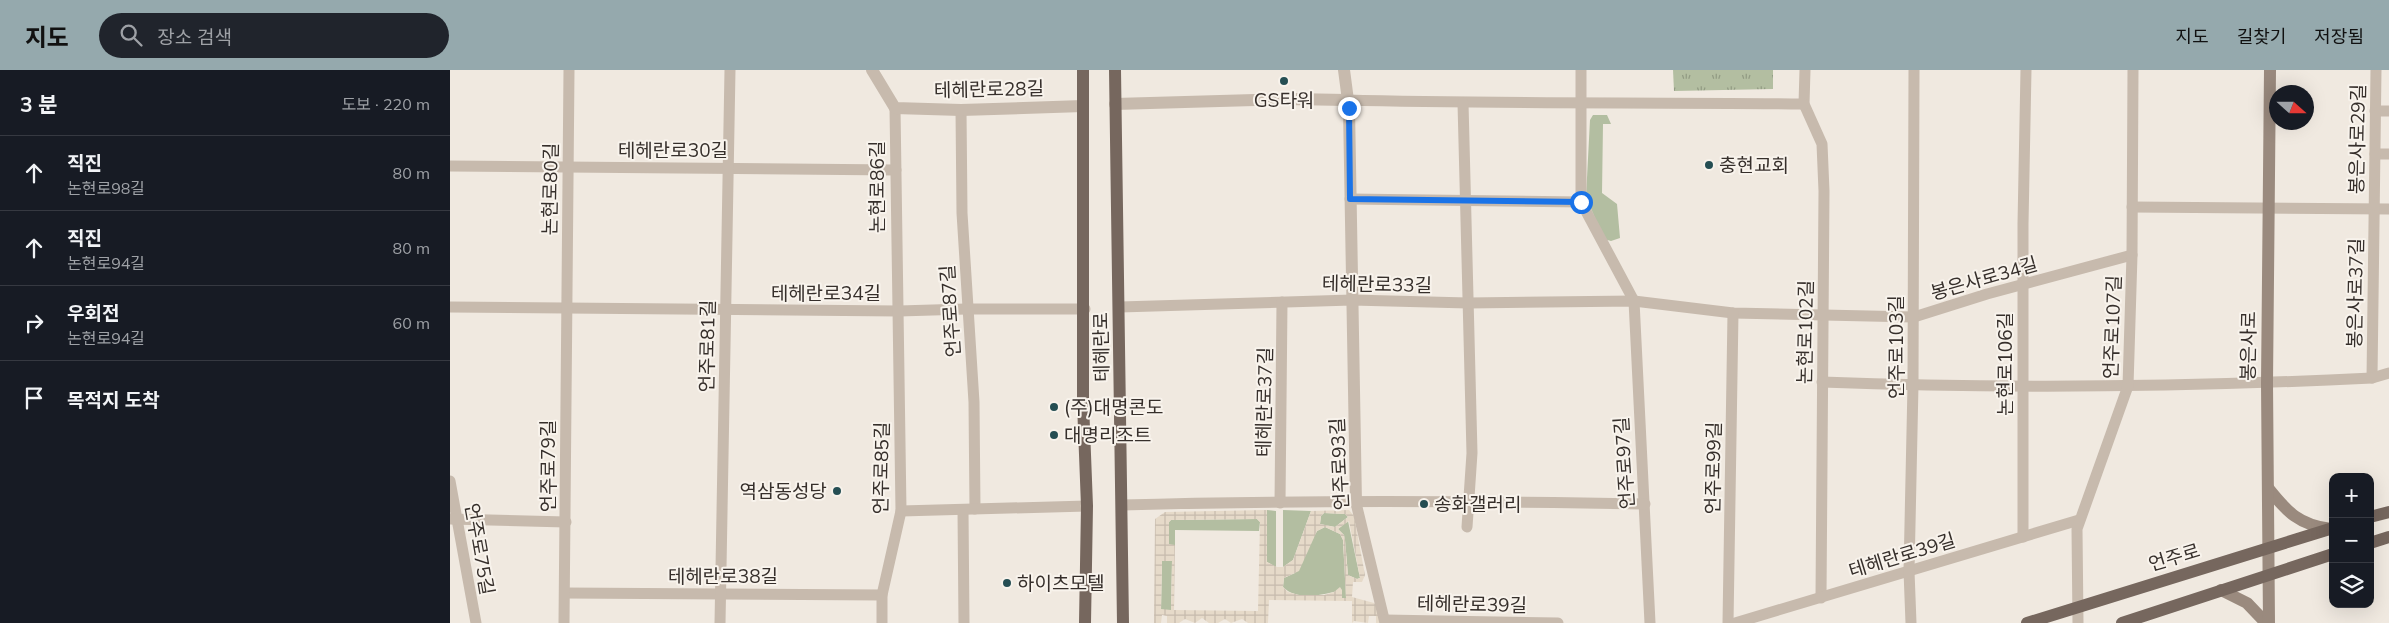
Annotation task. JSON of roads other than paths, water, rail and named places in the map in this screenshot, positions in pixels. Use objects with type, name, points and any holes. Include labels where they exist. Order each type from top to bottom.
[{"type":"main road","name":"테헤란로","points":[[1083,70],[1083,402],[1087,506],[1085,623]]},
{"type":"main road","name":"테헤란로","points":[[1115,70],[1124,623]]},
{"type":"main road","name":"봉은사로","points":[[2267,623],[2269,574],[2267,383],[2270,70]]},
{"type":"main road","points":[[2268,488],[2297,519],[2310,526],[2329,529]]},
{"type":"main road","points":[[2374,517],[2389,512]]},
{"type":"main road","name":"언주로","points":[[2027,623],[2329,530]]},
{"type":"main road","points":[[2374,542],[2389,537]]},
{"type":"main road","points":[[2122,623],[2329,555]]},
{"type":"main road","points":[[2221,590],[2247,603],[2267,623]]},
{"type":"street","name":"논현로80길","points":[[567,309],[569,70]]},
{"type":"street","name":"언주로81길","points":[[720,623],[730,70]]},
{"type":"street","points":[[872,70],[896,108]]},
{"type":"street","name":"언주로93길","points":[[1344,70],[1346,100],[1349,108],[1356,503],[1384,622]]},
{"type":"street","points":[[1581,70],[1581,202],[1634,302]]},
{"type":"street","name":"논현로102길","points":[[1805,70],[1804,104],[1822,144],[1824,191],[1821,598]]},
{"type":"street","name":"언주로103길","points":[[1911,623],[1909,571],[1914,386],[1914,70]]},
{"type":"street","name":"논현로106길","points":[[2024,537],[2023,285],[2026,70]]},
{"type":"street","name":"언주로107길","points":[[2078,623],[2077,529],[2128,386],[2132,255],[2133,70]]},
{"type":"street","name":"봉은사로29길","points":[[2374,209],[2376,70]]},
{"type":"street","points":[[1115,104],[1291,99],[1463,103],[1804,104]]},
{"type":"street","points":[[1463,103],[1472,453],[1467,527]]},
{"type":"street","name":"테헤란로28길","points":[[896,108],[961,110],[1083,106]]},
{"type":"street","name":"논현로86길","points":[[896,108],[899,312]]},
{"type":"street","name":"언주로87길","points":[[961,110],[962,213],[966,309],[974,402],[975,510]]},
{"type":"street","points":[[2375,111],[2389,111]]},
{"type":"street","points":[[2375,154],[2389,154]]},
{"type":"street","name":"테헤란로30길","points":[[450,166],[896,170]]},
{"type":"street","points":[[1350,199],[1581,202]]},
{"type":"street","points":[[2132,207],[2389,209]]},
{"type":"street","name":"봉은사로37길","points":[[2372,378],[2374,209]]},
{"type":"street","name":"봉은사로34길","points":[[1634,302],[1733,313],[1914,317],[2132,255]]},
{"type":"street","name":"테헤란로33길","points":[[1120,307],[1352,300],[1468,303],[1634,302]]},
{"type":"street","name":"테헤란로37길","points":[[1280,503],[1282,302]]},
{"type":"street","name":"언주로97길","points":[[1634,302],[1639,434],[1645,504],[1650,623]]},
{"type":"street","name":"테헤란로34길","points":[[450,307],[899,312],[966,309],[1084,309]]},
{"type":"street","name":"언주로79길","points":[[564,623],[567,309]]},
{"type":"street","name":"언주로85길","points":[[882,623],[882,595],[901,512],[899,312]]},
{"type":"street","name":"언주로99길","points":[[1728,623],[1733,313]]},
{"type":"street","points":[[1822,382],[1914,386],[2128,386],[2267,383],[2372,378],[2389,373]]},
{"type":"street","name":"언주로75길","points":[[450,481],[454,519],[476,623]]},
{"type":"street","points":[[1122,505],[1470,502],[1645,504]]},
{"type":"street","points":[[901,512],[1087,506]]},
{"type":"street","points":[[963,510],[964,623]]},
{"type":"street","points":[[454,519],[566,522]]},
{"type":"street","name":"테헤란로39길","points":[[1734,623],[2079,520]]},
{"type":"street","name":"테헤란로38길","points":[[565,593],[882,595]]},
{"type":"street","name":"테헤란로39길","points":[[1384,622],[1558,623]]},
{"type":"place","name":"GS타워","points":[[1284,81]]},
{"type":"place","name":"충현교회","points":[[1709,165]]},
{"type":"place","name":"(주)대명콘도","points":[[1054,407]]},
{"type":"place","name":"대명리조트","points":[[1054,435]]},
{"type":"place","name":"역삼동성당","points":[[837,491]]},
{"type":"place","name":"송화갤러리","points":[[1424,504]]},
{"type":"place","name":"하이츠모텔","points":[[1007,583]]}]
